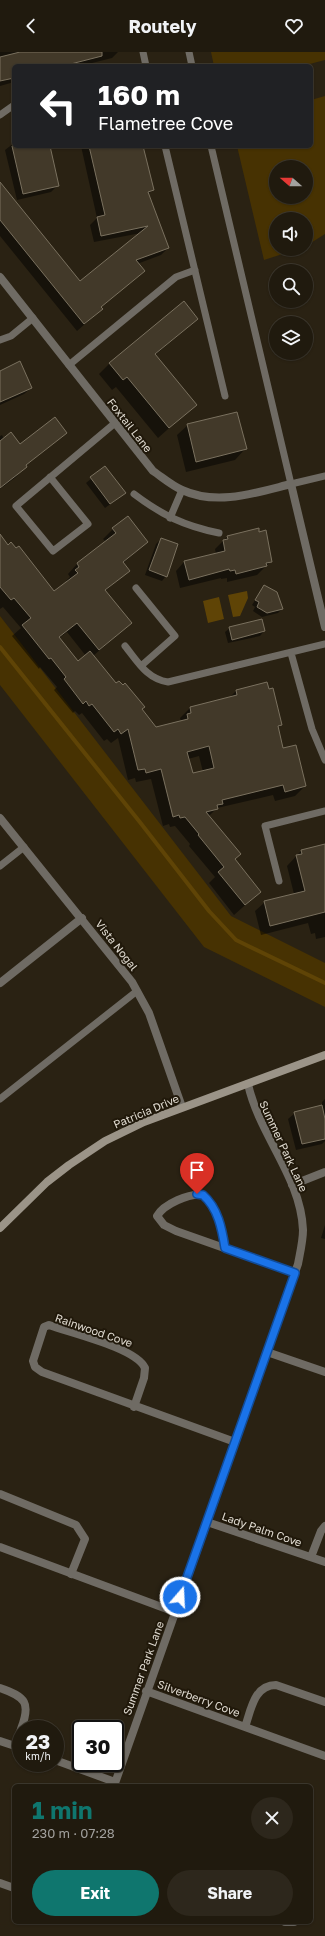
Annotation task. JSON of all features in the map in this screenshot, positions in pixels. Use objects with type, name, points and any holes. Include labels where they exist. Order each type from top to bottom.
[{"type":"street","name":"Foxtail Lane","points":[[0,277],[153,471],[182,490],[203,496],[223,498],[291,484]]},
{"type":"street","points":[[291,484],[325,627]]},
{"type":"street","name":"Vista Nogal","points":[[0,818],[132,982],[149,1013],[182,1107]]},
{"type":"street","points":[[0,983],[82,918]]},
{"type":"street","name":"Patricia Drive","points":[[0,1228],[35,1192],[69,1165],[105,1141],[144,1122],[182,1107],[325,1055]]},
{"type":"street","name":"Summer Park Lane","points":[[115,1784],[146,1691],[300,1258],[303,1230],[298,1204],[292,1185],[251,1100],[248,1084]]},
{"type":"street","points":[[292,1185],[325,1172]]},
{"type":"street","points":[[225,1248],[220,1222],[214,1208],[203,1195],[197,1194],[176,1202],[159,1213],[157,1216],[164,1225],[176,1231],[295,1273]]},
{"type":"street","name":"Rainwood Cove","points":[[134,1407],[144,1378],[145,1368],[138,1358],[99,1342],[49,1325],[44,1327],[33,1355],[35,1368],[134,1407],[235,1442]]},
{"type":"street","points":[[267,1352],[325,1372]]},
{"type":"street","points":[[0,1494],[76,1525],[85,1539],[71,1574]]},
{"type":"street","name":"Lady Palm Cove","points":[[207,1522],[325,1562]]},
{"type":"street","name":"Lady Palm Cove","points":[[311,1557],[321,1531],[325,1526]]},
{"type":"street","points":[[0,1547],[175,1612]]},
{"type":"street","name":"Silverberry Cove","points":[[245,1727],[256,1697],[261,1690],[268,1685],[276,1685],[325,1702]]},
{"type":"street","points":[[0,1688],[20,1697],[27,1706],[27,1714],[25,1720]]},
{"type":"street","name":"Silverberry Cove","points":[[146,1691],[325,1756]]},
{"type":"street","points":[[0,1741],[12,1745]]},
{"type":"street","points":[[64,1764],[115,1784]]},
{"type":"street","points":[[0,1883],[12,1887]]},
{"type":"lane","points":[[143,52],[146,64]]},
{"type":"lane","points":[[189,52],[192,64]]},
{"type":"lane","points":[[0,115],[12,106]]},
{"type":"lane","points":[[165,148],[225,396]]},
{"type":"lane","points":[[211,148],[291,484],[325,476]]},
{"type":"lane","points":[[69,364],[176,277],[195,270]]},
{"type":"lane","points":[[0,340],[11,336],[33,318]]},
{"type":"lane","points":[[50,477],[88,524],[53,551],[16,506],[50,477],[115,423]]},
{"type":"lane","points":[[170,518],[182,490]]},
{"type":"lane","points":[[134,494],[170,518],[193,528],[219,533]]},
{"type":"lane","points":[[136,588],[175,636],[141,666]]},
{"type":"lane","points":[[125,646],[148,675],[168,682],[325,644]]},
{"type":"lane","points":[[291,653],[312,729],[325,760]]},
{"type":"lane","points":[[280,882],[265,826],[325,811]]},
{"type":"lane","points":[[0,866],[24,847]]},
{"type":"lane","points":[[0,1099],[137,991]]},
{"type":"shaded area","points":[[211,52],[325,52],[325,60],[310,64],[214,64]]},
{"type":"shaded area","points":[[325,96],[325,234],[313,242],[313,212],[269,212],[269,256],[276,256],[264,260],[237,148],[313,148],[313,99]]},
{"type":"shaded area","points":[[247,591],[248,598],[240,616],[233,617],[228,595]]},
{"type":"shaded area","points":[[219,597],[224,619],[208,623],[203,601]]},
{"type":"shaded area","points":[[0,616],[231,916],[325,963],[325,1007],[204,947],[0,685]]},
{"type":"building","points":[[20,52],[102,52],[102,56],[71,64],[12,64],[12,78],[0,81],[0,57]]},
{"type":"building","points":[[12,148],[50,148],[59,186],[23,194]]},
{"type":"building","points":[[89,148],[144,148],[154,190],[148,192],[169,248],[136,260],[145,271],[101,307],[103,309],[84,324],[0,220],[0,182],[80,281],[148,226],[101,236],[97,217],[105,215]]},
{"type":"building","points":[[184,301],[198,319],[155,354],[197,405],[169,428],[127,377],[123,380],[109,363]]},
{"type":"building","points":[[20,361],[32,388],[0,402],[0,371]]},
{"type":"building","points":[[237,412],[247,449],[196,462],[187,424]]},
{"type":"building","points":[[55,417],[67,433],[26,465],[27,467],[0,488],[0,441],[11,432],[20,444]]},
{"type":"building","points":[[105,466],[126,493],[110,504],[90,477]]},
{"type":"building","points":[[128,516],[148,542],[123,562],[130,571],[105,590],[132,623],[99,650],[77,623],[59,637],[78,661],[90,651],[116,683],[119,681],[123,685],[125,683],[145,707],[142,709],[156,727],[188,719],[187,714],[191,713],[190,707],[237,695],[236,690],[267,682],[269,689],[273,688],[282,725],[278,726],[283,748],[296,745],[306,786],[285,792],[283,785],[222,800],[223,804],[217,805],[218,809],[206,812],[241,854],[235,859],[261,892],[245,905],[218,872],[224,867],[198,835],[199,834],[185,817],[180,818],[179,815],[173,817],[161,769],[146,773],[145,769],[138,770],[128,729],[121,734],[118,729],[114,732],[92,704],[89,706],[86,701],[83,704],[64,679],[66,677],[51,658],[49,659],[22,625],[31,618],[14,598],[11,600],[0,587],[0,534],[8,545],[11,542],[16,548],[19,546],[54,591],[78,573],[75,570],[79,567],[77,563],[116,533],[112,528]],"holes":[[[209,746],[214,768],[193,773],[187,752]]]},
{"type":"building","points":[[259,528],[259,532],[266,530],[272,562],[266,563],[267,566],[236,574],[235,570],[230,571],[229,569],[189,580],[184,561],[225,551],[223,540],[228,539],[227,536]]},
{"type":"building","points":[[161,538],[178,544],[167,577],[149,570]]},
{"type":"building","points":[[264,585],[277,592],[283,609],[267,613],[257,607],[259,602],[255,600]]},
{"type":"building","points":[[262,619],[265,631],[232,640],[229,627]]},
{"type":"building","points":[[325,844],[325,912],[270,926],[264,901],[305,891],[296,855],[302,854],[301,850]]},
{"type":"building","points":[[322,1105],[325,1119],[325,1139],[302,1144],[294,1112]]},
{"type":"waterway","points":[[0,647],[209,911],[236,940],[325,983]]},
{"type":"route","points":[[180,1597],[295,1273],[225,1248],[220,1222],[214,1208],[208,1199],[203,1195],[197,1194]]}]
